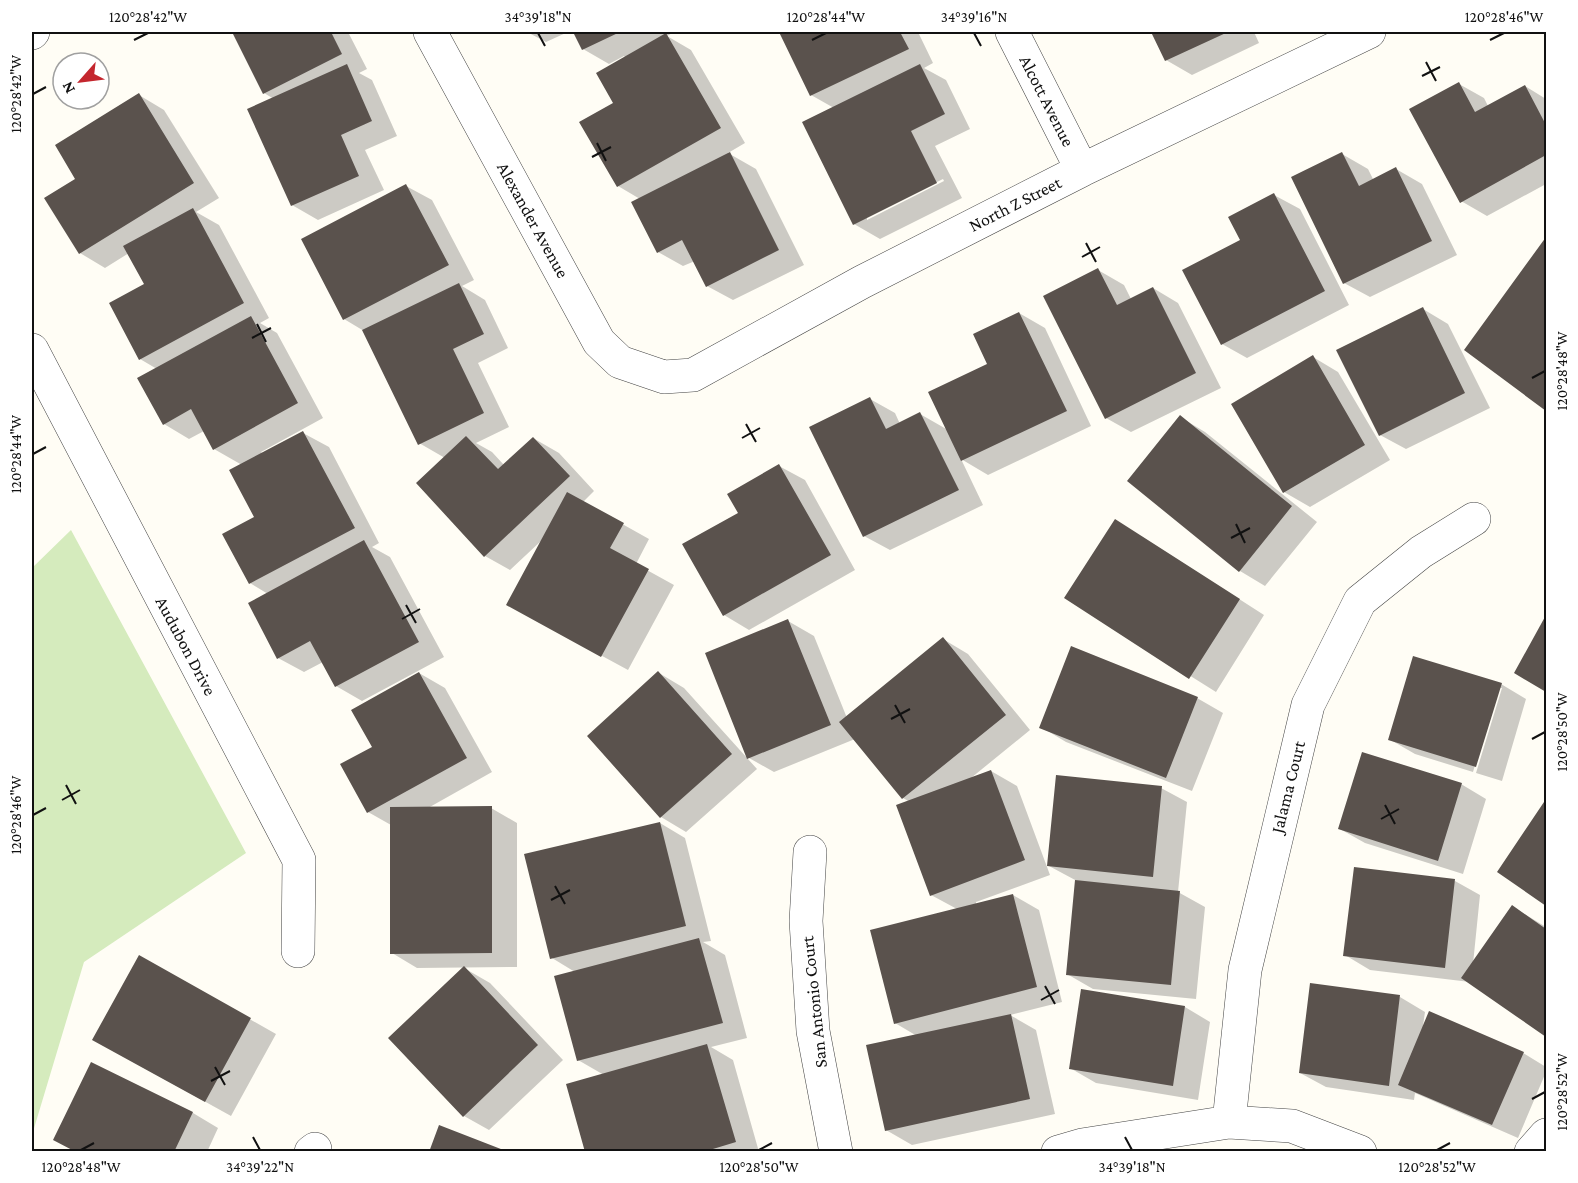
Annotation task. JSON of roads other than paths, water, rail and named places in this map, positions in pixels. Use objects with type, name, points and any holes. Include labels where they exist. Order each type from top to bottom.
[{"type":"street","name":"Alexander Avenue","points":[[430,32],[599,342],[620,362],[664,377]]},
{"type":"street","name":"Alcott Avenue","points":[[1012,32],[1082,170]]},
{"type":"street","name":"North Z Street","points":[[664,377],[693,375],[862,282],[1082,170],[1369,32]]},
{"type":"street","name":"Audubon Drive","points":[[32,350],[298,860],[298,951]]},
{"type":"street","name":"Jalama Court","points":[[1229,1122],[1245,970],[1308,705],[1360,601],[1420,552],[1474,519]]},
{"type":"street","name":"San Antonio Court","points":[[810,852],[806,921],[813,1031],[836,1152]]},
{"type":"street","points":[[1058,1152],[1082,1145],[1229,1122],[1292,1126],[1360,1152]]},
{"type":"street","points":[[1531,1152],[1546,1135]]}]
